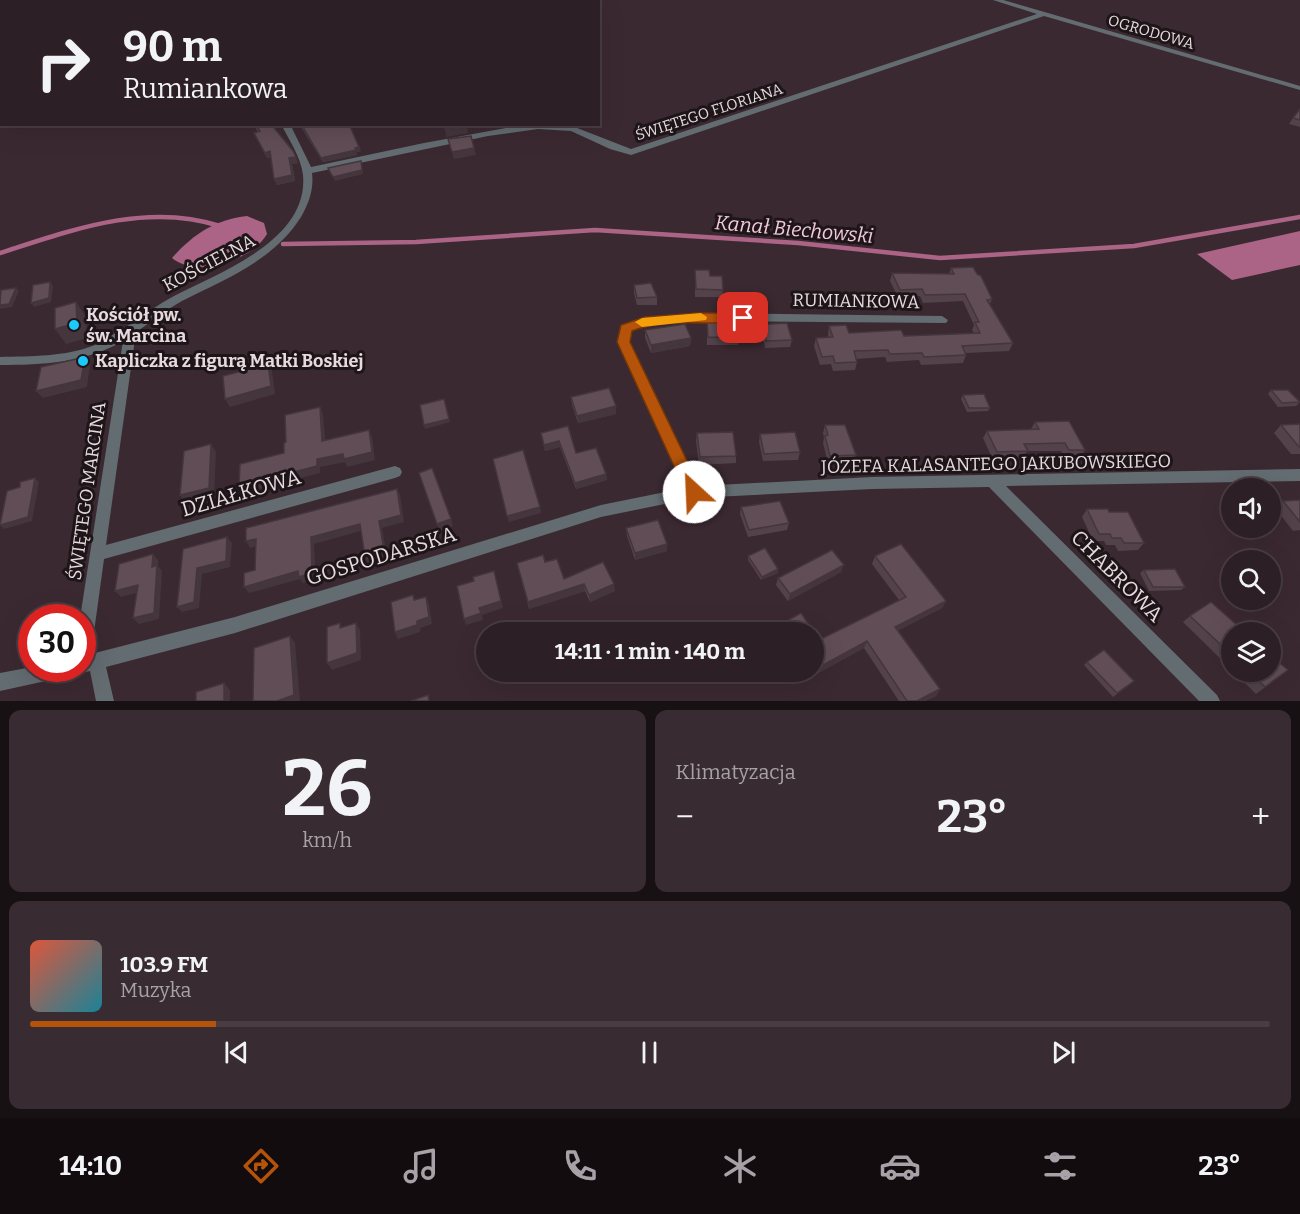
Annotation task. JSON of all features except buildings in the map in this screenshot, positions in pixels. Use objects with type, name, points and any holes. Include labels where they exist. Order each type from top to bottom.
[{"type":"street","name":"OGRODOWA","points":[[996,0],[1300,88]]},
{"type":"street","name":"ŚWIĘTEGO FLORIANA","points":[[554,126],[585,132],[609,147],[631,152],[1043,14]]},
{"type":"street","points":[[286,126],[307,171]]},
{"type":"street","name":"ŚWIĘTEGO FLORIANA","points":[[307,171],[447,141],[537,126]]},
{"type":"street","name":"KOŚCIELNA","points":[[0,361],[31,361],[75,355],[112,341],[175,300],[249,264],[272,247],[292,225],[303,203],[308,186],[307,171]]},
{"type":"street","name":"RUMIANKOWA","points":[[694,492],[623,342],[626,328],[645,321],[698,317],[942,320]]},
{"type":"street","name":"ŚWIĘTEGO MARCINA","points":[[93,604],[131,328]]},
{"type":"street","name":"DZIAŁKOWA","points":[[98,554],[395,472]]},
{"type":"street","name":"JÓZEFA KALASANTEGO JAKUBOWSKIEGO","points":[[694,492],[872,483],[1300,475]]},
{"type":"street","name":"CHABROWA","points":[[992,481],[1211,701]]},
{"type":"street","name":"GOSPODARSKA","points":[[96,660],[235,624],[601,511],[694,492]]},
{"type":"street","points":[[0,682],[18,678]]},
{"type":"street","points":[[96,682],[105,701]]},
{"type":"shaded area","points":[[247,216],[264,223],[267,234],[260,243],[237,259],[223,264],[195,267],[172,258],[196,235],[225,221]]},
{"type":"shaded area","points":[[1300,231],[1300,265],[1232,280],[1197,254]]},
{"type":"waterway","name":"Kanał Biechowski","points":[[283,244],[416,242],[595,230],[798,243],[940,258],[1134,246],[1300,217]]},
{"type":"waterway","name":"Kanał Biechowski","points":[[0,253],[82,228],[137,218],[192,219],[220,226]]},
{"type":"slow traffic","points":[[642,322],[701,317]]},
{"type":"place","name":"Kościół pw. św. Marcina","points":[[74,325]]},
{"type":"place","name":"Kapliczka z figurą Matki Boskiej","points":[[83,361]]},
{"type":"route","points":[[694,492],[623,342],[626,328],[645,321],[698,317],[743,318]]}]
